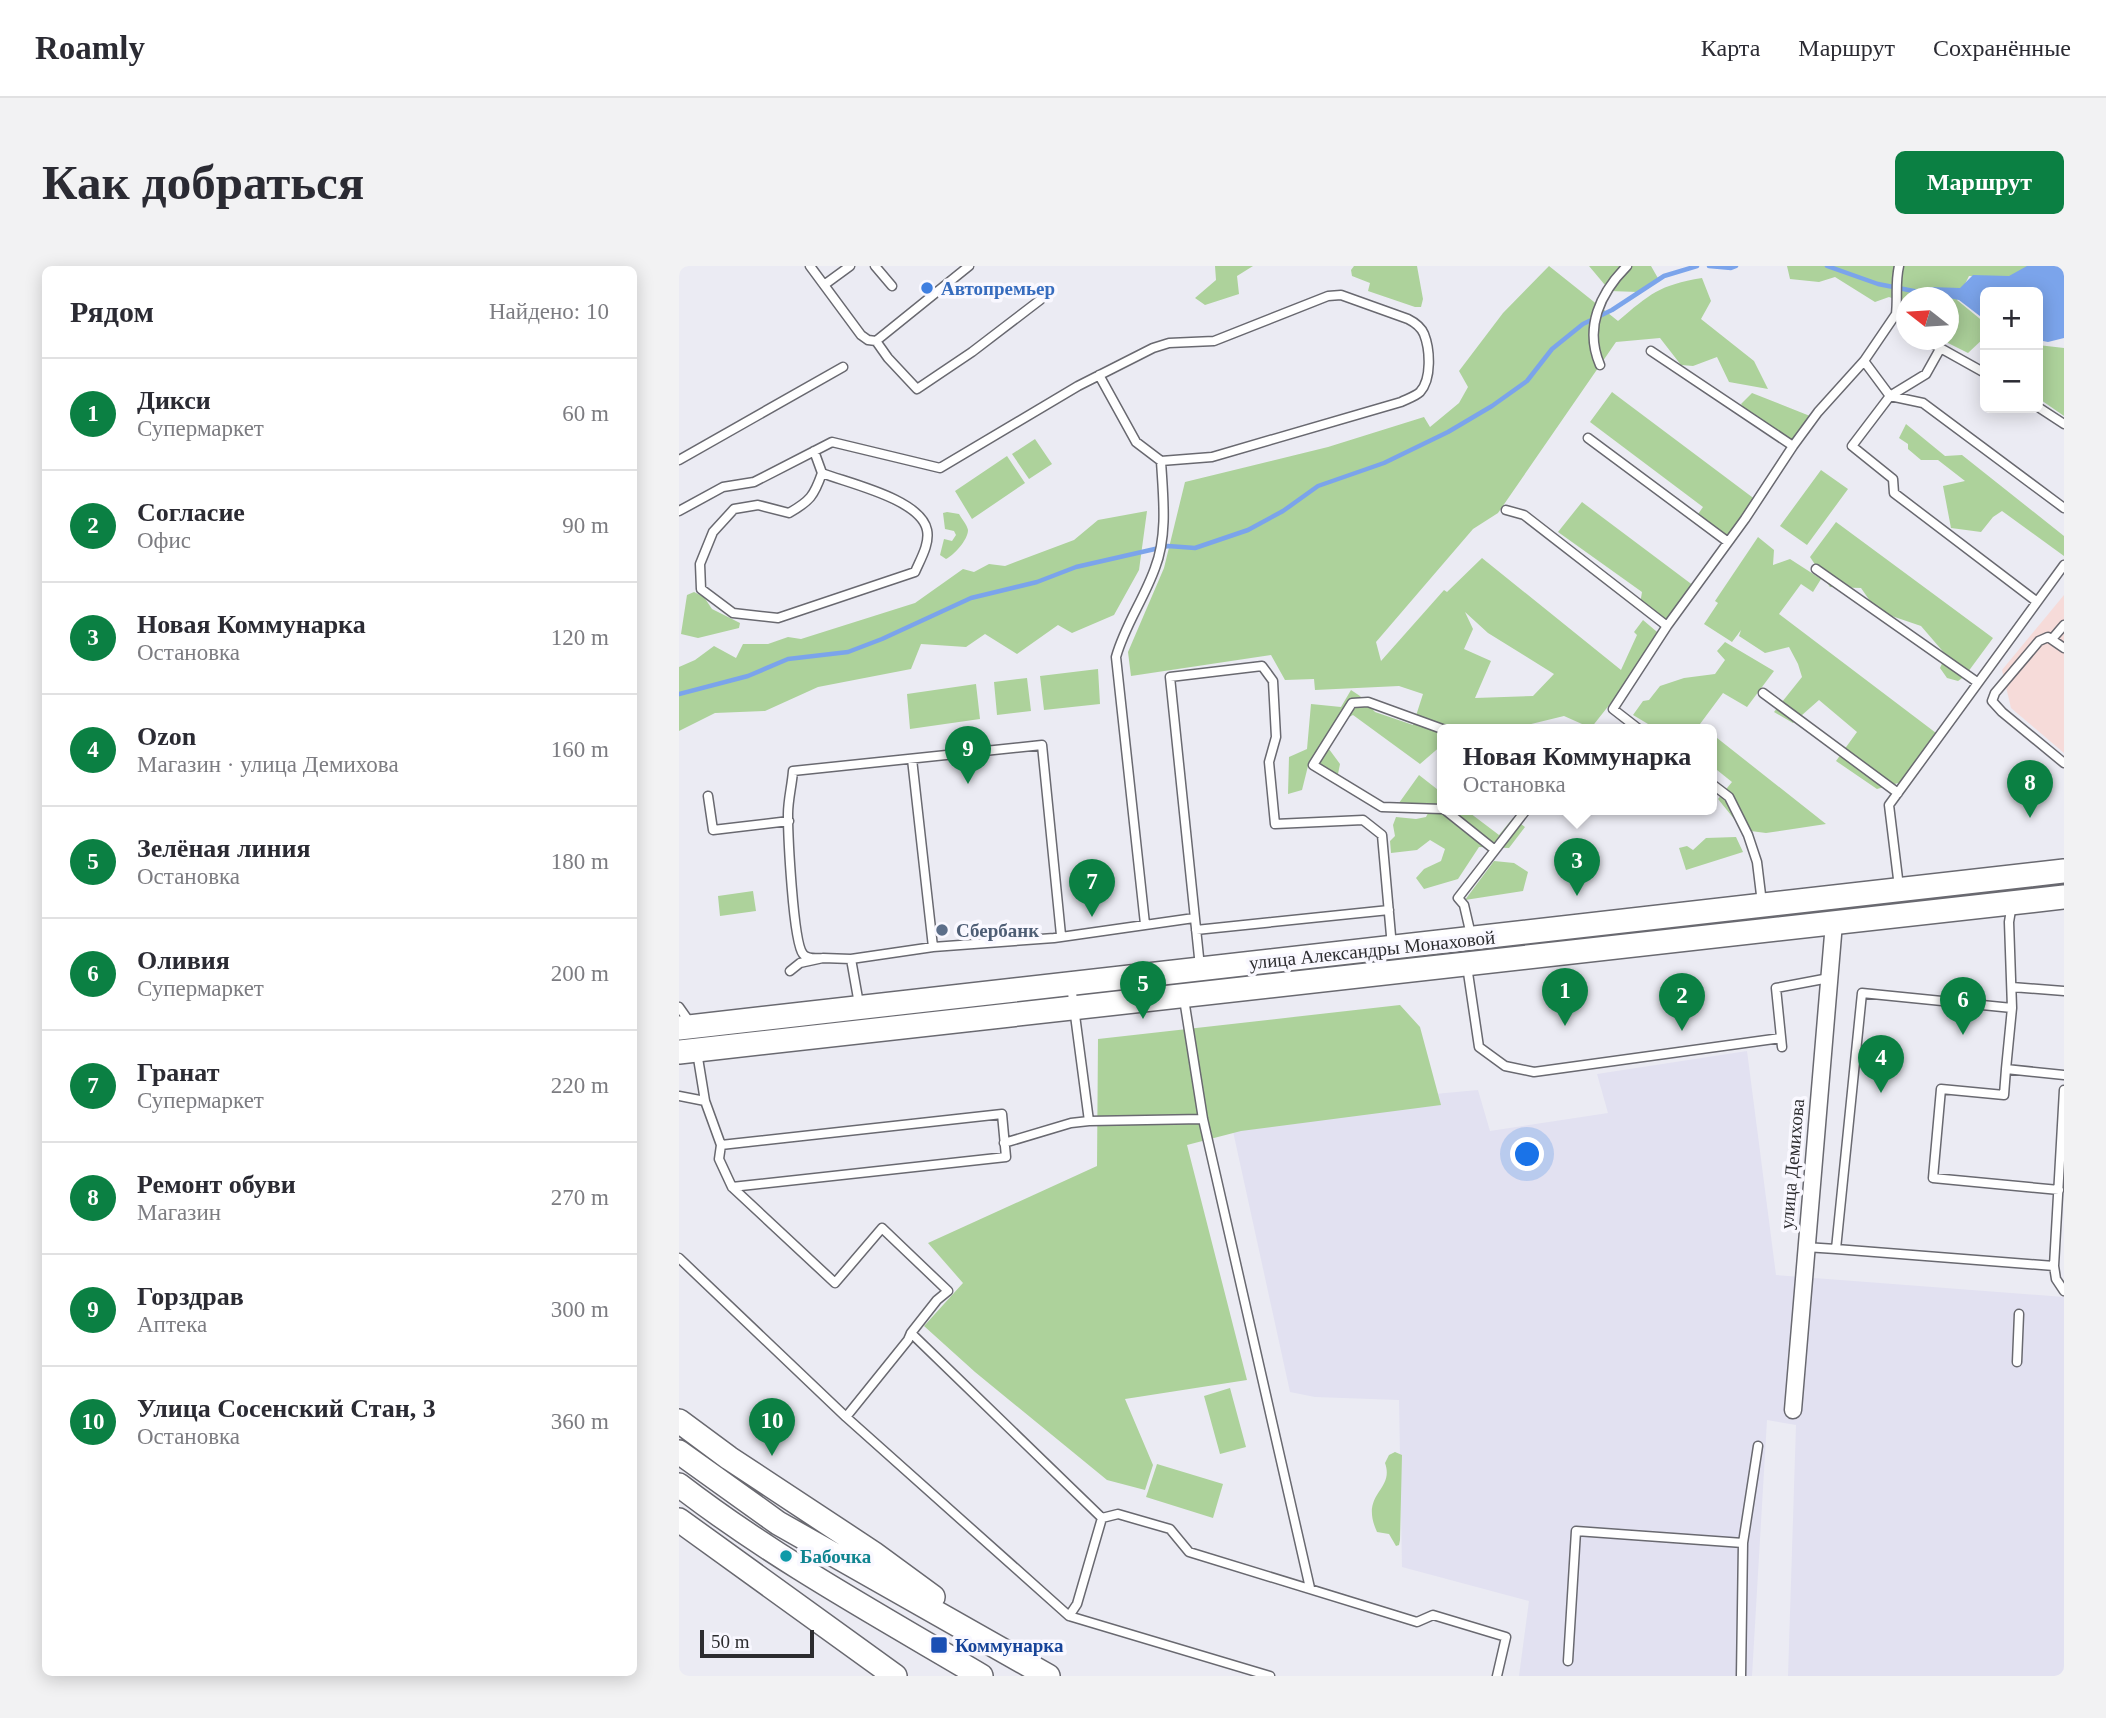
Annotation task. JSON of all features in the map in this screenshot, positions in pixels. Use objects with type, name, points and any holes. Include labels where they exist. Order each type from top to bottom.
[{"type":"main road","name":"улица Александры Монаховой","points":[[686,1027],[2064,871]]},
{"type":"main road","name":"улица Александры Монаховой","points":[[688,1051],[2064,897]]},
{"type":"main road","points":[[679,1421],[729,1458],[921,1587],[996,1646]]},
{"type":"main road","points":[[679,1452],[778,1523],[1048,1676]]},
{"type":"main road","points":[[679,1485],[779,1557],[981,1676]]},
{"type":"main road","points":[[679,1520],[895,1676]]},
{"type":"street","name":"улица Демихова","points":[[1793,1410],[1834,923]]},
{"type":"lane","points":[[810,266],[861,335],[876,341],[969,266]]},
{"type":"lane","points":[[824,285],[850,266]]},
{"type":"lane","points":[[875,266],[892,286]]},
{"type":"lane","points":[[1600,365],[1593,349],[1601,301],[1614,279],[1627,266]]},
{"type":"lane","points":[[1896,287],[1899,266]]},
{"type":"lane","points":[[679,511],[723,487],[754,482],[832,442],[940,468],[1078,386],[1153,348],[1169,343],[1214,341],[1328,296],[1341,295],[1415,322],[1424,334],[1430,368],[1420,393],[1401,402],[1212,457],[1161,461],[1136,442],[1100,375]]},
{"type":"lane","points":[[876,341],[917,389],[972,352],[1039,300]]},
{"type":"lane","points":[[1632,724],[1613,709],[1667,626],[1793,446],[1818,412],[1864,361],[1896,314]]},
{"type":"lane","points":[[1939,350],[1926,374],[1890,396],[1853,446],[1893,479],[1894,493],[2036,601]]},
{"type":"lane","points":[[1942,350],[1980,370]]},
{"type":"lane","points":[[1651,351],[1793,446]]},
{"type":"lane","points":[[1864,361],[1890,396],[1923,403],[2064,508]]},
{"type":"lane","points":[[679,460],[843,367]]},
{"type":"lane","points":[[2043,410],[2064,424]]},
{"type":"lane","points":[[1588,438],[1728,542]]},
{"type":"lane","points":[[814,451],[822,473],[816,491],[808,502],[789,513],[758,505],[734,509],[713,532],[700,564],[701,589],[733,613],[778,618],[915,572],[925,548],[927,530],[921,517],[905,505],[879,492],[822,473]]},
{"type":"lane","points":[[1145,924],[1116,657],[1123,634],[1156,567],[1163,525],[1161,461]]},
{"type":"lane","points":[[1506,510],[1524,514],[1667,626]]},
{"type":"lane","points":[[1899,890],[1889,805],[2064,565]]},
{"type":"lane","points":[[1816,569],[1977,682]]},
{"type":"lane","points":[[2052,639],[2064,625]]},
{"type":"lane","points":[[2064,648],[2048,637],[2039,640],[1995,693],[1992,701],[2064,763]]},
{"type":"lane","points":[[1200,970],[1170,677],[1262,666],[1273,681],[1276,737],[1269,762],[1275,824],[1363,820],[1382,835],[1392,948]]},
{"type":"lane","points":[[1763,693],[1898,793]]},
{"type":"lane","points":[[1437,727],[1368,702],[1352,703],[1313,765],[1382,807],[1437,810]]},
{"type":"lane","points":[[1061,935],[1042,746],[793,771],[789,821],[795,925],[800,950],[809,958],[851,959],[933,947],[1041,939],[1194,918]]},
{"type":"lane","points":[[912,759],[933,947]]},
{"type":"lane","points":[[1717,788],[1729,797],[1748,835],[1758,862],[1762,906]]},
{"type":"lane","points":[[708,796],[713,830],[789,821]]},
{"type":"lane","points":[[1450,815],[1495,850]]},
{"type":"lane","points":[[1472,939],[1464,905],[1458,898],[1522,815]]},
{"type":"lane","points":[[2012,903],[2009,922],[2012,1008],[2004,1095],[1941,1089],[1933,1178],[2059,1190]]},
{"type":"lane","points":[[1196,930],[1389,911]]},
{"type":"lane","points":[[790,971],[800,963],[823,958]]},
{"type":"lane","points":[[851,959],[860,1008]]},
{"type":"lane","points":[[1466,963],[1479,1047],[1505,1066],[1534,1072],[1782,1043],[1776,988],[1829,978]]},
{"type":"lane","points":[[1071,984],[1089,1121]]},
{"type":"lane","points":[[2012,987],[2064,991]]},
{"type":"lane","points":[[1836,1250],[1862,993],[2012,1008]]},
{"type":"lane","points":[[1184,995],[1203,1119],[1310,1588]]},
{"type":"lane","points":[[679,1007],[686,1027]]},
{"type":"lane","points":[[688,1051],[722,1145],[719,1159],[731,1187],[835,1283],[882,1228],[948,1291],[937,1300],[846,1416]]},
{"type":"lane","points":[[2006,1069],[2064,1074]]},
{"type":"lane","points":[[2064,1090],[2054,1266],[2056,1279],[2064,1291]]},
{"type":"lane","points":[[679,1096],[705,1101]]},
{"type":"lane","points":[[722,1145],[1002,1114],[1006,1157],[731,1187]]},
{"type":"lane","points":[[1004,1143],[1071,1123],[1203,1119]]},
{"type":"lane","points":[[1805,1247],[2054,1266]]},
{"type":"lane","points":[[679,1258],[846,1416],[1069,1616],[1270,1676]]},
{"type":"lane","points":[[2017,1362],[2018,1314]]},
{"type":"lane","points":[[911,1334],[1102,1518]]},
{"type":"lane","points":[[1741,1676],[1743,1543],[1758,1446]]},
{"type":"lane","points":[[1102,1518],[1118,1514],[1170,1529],[1189,1552],[1417,1622],[1433,1615],[1506,1637],[1497,1676]]},
{"type":"lane","points":[[1069,1616],[1077,1604],[1102,1518]]},
{"type":"lane","points":[[1568,1661],[1576,1531],[1743,1543]]},
{"type":"shaded area","points":[[2064,595],[2064,753],[2011,708],[2002,670]]},
{"type":"shaded area","points":[[1747,1051],[1776,1275],[2064,1297],[2064,1676],[1788,1676],[1796,1425],[1767,1420],[1752,1676],[1519,1676],[1529,1601],[1402,1567],[1399,1400],[1315,1397],[1290,1392],[1229,1113],[1478,1090],[1490,1131],[1608,1113],[1597,1074]]},
{"type":"green space","points":[[1215,266],[1253,266],[1237,276],[1239,294],[1205,305],[1195,298],[1216,280]]},
{"type":"green space","points":[[1354,266],[1417,266],[1423,299],[1421,307],[1368,291],[1370,283],[1352,276],[1351,270]]},
{"type":"green space","points":[[1549,266],[1618,321],[1656,292],[1675,284],[1702,278],[1711,301],[1701,319],[1754,361],[1768,389],[1729,382],[1717,357],[1693,366],[1681,365],[1660,338],[1616,342],[1498,513],[1473,529],[1376,642],[1381,661],[1444,590],[1447,592],[1482,558],[1621,670],[1637,635],[1634,632],[1643,620],[1663,637],[1594,724],[1582,724],[1564,716],[1531,724],[1437,724],[1437,749],[1420,764],[1353,715],[1347,718],[1326,745],[1340,764],[1338,774],[1308,766],[1302,790],[1288,794],[1289,757],[1307,749],[1311,704],[1341,707],[1351,690],[1375,712],[1413,725],[1423,694],[1399,686],[1315,690],[1314,679],[1285,680],[1271,655],[1131,676],[1128,652],[1164,568],[1185,482],[1328,447],[1424,417],[1430,427],[1459,403],[1468,387],[1459,371],[1503,313]],"holes":[[[1465,612],[1488,633],[1554,674],[1533,696],[1475,698],[1491,661],[1464,649],[1473,629]]]},
{"type":"green space","points":[[1589,266],[1651,266],[1659,280],[1638,292],[1610,291]]},
{"type":"green space","points":[[1787,266],[2042,266],[2030,280],[1969,276],[1959,296],[1959,287],[1896,287],[1896,299],[1889,297],[1875,302],[1835,277],[1819,282],[1790,279]]},
{"type":"green space","points":[[1959,302],[1980,319],[1980,342],[1968,353],[1959,348]]},
{"type":"green space","points":[[2043,346],[2064,348],[2064,416],[2043,401]]},
{"type":"green space","points":[[1612,392],[1756,500],[1727,537],[1696,517],[1703,507],[1590,422]]},
{"type":"green space","points":[[1752,393],[1815,418],[1793,448],[1758,427],[1741,404]]},
{"type":"green space","points":[[1906,424],[1945,456],[1962,455],[2064,536],[2064,556],[2002,511],[1993,517],[1981,532],[1951,528],[1943,486],[1965,481],[1938,460],[1921,460],[1908,449],[1908,444],[1899,438]]},
{"type":"green space","points":[[1035,439],[1052,464],[1029,479],[1012,454]]},
{"type":"green space","points":[[1007,456],[1025,483],[972,519],[955,491]]},
{"type":"green space","points":[[1821,470],[1848,489],[1807,545],[1780,526]]},
{"type":"green space","points":[[1582,502],[1694,586],[1668,622],[1640,604],[1642,592],[1558,532]]},
{"type":"green space","points":[[1147,511],[1139,570],[1114,615],[1072,633],[1058,625],[1017,654],[985,634],[966,647],[921,644],[911,669],[818,687],[765,711],[715,713],[679,731],[679,667],[695,660],[714,646],[736,658],[743,644],[768,644],[788,637],[801,639],[915,603],[963,569],[974,572],[989,564],[1005,566],[1074,540],[1098,520]]},
{"type":"green space","points":[[943,513],[959,514],[968,530],[960,547],[946,559],[940,555],[944,539],[952,541],[956,535],[954,531],[945,529]]},
{"type":"green space","points":[[1836,522],[1993,638],[1965,676],[1958,681],[1947,678],[1940,668],[1946,655],[1921,626],[1877,611],[1861,588],[1830,587],[1810,557]]},
{"type":"green space","points":[[1758,537],[1774,550],[1773,565],[1790,559],[1821,579],[1813,592],[1801,584],[1779,614],[1940,736],[1902,782],[1877,789],[1836,761],[1857,732],[1819,700],[1793,723],[1774,712],[1802,677],[1789,647],[1765,653],[1739,636],[1741,630],[1732,642],[1704,624],[1718,603],[1715,601]]},
{"type":"green space","points":[[694,592],[704,597],[712,609],[740,623],[739,628],[698,638],[681,634],[687,595]]},
{"type":"green space","points":[[1725,642],[1774,671],[1747,707],[1723,693],[1700,724],[1648,724],[1633,715],[1643,701],[1649,700],[1660,686],[1684,678],[1715,674],[1725,660],[1717,651]]},
{"type":"green space","points":[[1098,669],[1100,704],[1044,710],[1040,676]]},
{"type":"green space","points":[[1027,678],[1031,711],[997,715],[994,682]]},
{"type":"green space","points":[[976,684],[980,719],[910,729],[907,694]]},
{"type":"green space","points":[[1717,738],[1826,824],[1766,833],[1743,830],[1718,799],[1732,782],[1717,770]]},
{"type":"green space","points":[[1419,775],[1437,789],[1437,815],[1473,815],[1499,835],[1513,818],[1525,827],[1509,848],[1479,847],[1458,879],[1424,889],[1416,878],[1424,869],[1441,861],[1445,849],[1430,840],[1417,850],[1391,853],[1390,841],[1395,836],[1393,825],[1396,817],[1416,819],[1426,817],[1428,813],[1403,807],[1399,803]]},
{"type":"green space","points":[[1736,837],[1743,852],[1686,870],[1679,848],[1687,846],[1693,850],[1706,838]]},
{"type":"green space","points":[[1494,861],[1514,863],[1528,872],[1523,891],[1465,900]]},
{"type":"green space","points":[[753,891],[756,911],[720,916],[718,896]]},
{"type":"green space","points":[[1400,1005],[1420,1027],[1441,1105],[1241,1131],[1187,1145],[1247,1380],[1125,1399],[1153,1465],[1145,1490],[1107,1480],[975,1372],[924,1326],[963,1283],[928,1243],[1097,1166],[1098,1039]]},
{"type":"green space","points":[[1230,1388],[1246,1447],[1220,1454],[1204,1396]]},
{"type":"green space","points":[[1395,1452],[1402,1455],[1400,1540],[1396,1546],[1389,1534],[1377,1532],[1372,1509],[1385,1480],[1385,1463],[1389,1455]]},
{"type":"green space","points":[[1157,1464],[1223,1484],[1213,1518],[1146,1497]]},
{"type":"water","points":[[2027,266],[2064,266],[2064,338],[2043,341],[2043,287],[1980,287],[1980,316],[1959,300],[1959,288],[1973,275],[2009,276]]},
{"type":"waterway","points":[[679,694],[748,676],[788,659],[848,652],[971,598],[1037,582],[1076,567],[1168,546],[1195,548],[1248,530],[1283,511],[1318,486],[1384,463],[1448,432],[1527,381],[1552,349],[1583,324],[1612,310],[1664,276],[1697,266]]},
{"type":"waterway","points":[[1709,266],[1736,266]]},
{"type":"waterway","points":[[1827,266],[1896,288]]},
{"type":"place","name":"Автопремьер","points":[[927,288]]},
{"type":"place","name":"Горздрав","points":[[968,784]]},
{"type":"place","name":"Ремонт обуви","points":[[2030,818]]},
{"type":"place","name":"Новая Коммунарка","points":[[1577,896]]},
{"type":"place","name":"Гранат","points":[[1092,917]]},
{"type":"place","name":"Сбербанк","points":[[942,930]]},
{"type":"place","name":"Зелёная линия","points":[[1143,1019]]},
{"type":"place","name":"Дикси","points":[[1565,1026]]},
{"type":"place","name":"Согласие","points":[[1682,1031]]},
{"type":"place","name":"Оливия","points":[[1963,1035]]},
{"type":"place","name":"Ozon","points":[[1881,1093]]},
{"type":"place","name":"Улица Сосенский Стан, 3","points":[[772,1456]]},
{"type":"place","name":"Бабочка","points":[[786,1556]]},
{"type":"place","name":"Коммунарка","points":[[939,1645]]}]
